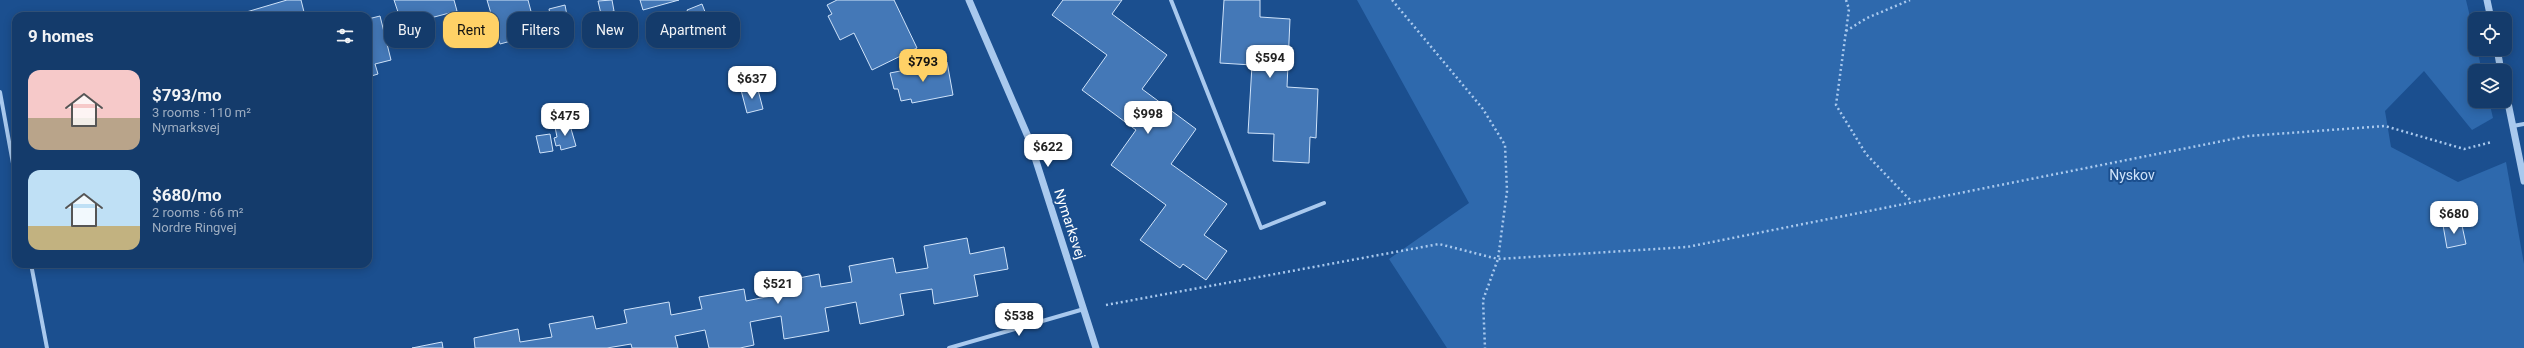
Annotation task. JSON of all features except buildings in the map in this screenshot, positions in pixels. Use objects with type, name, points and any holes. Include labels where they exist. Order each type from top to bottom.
[{"type":"street","name":"Nymarksvej","points":[[969,0],[1029,139],[1096,348]]},
{"type":"street","points":[[1171,0],[1261,228],[1324,203]]},
{"type":"street","points":[[2487,0],[2490,12]]},
{"type":"street","points":[[0,92],[12,158]]},
{"type":"street","points":[[2509,108],[2524,181]]},
{"type":"street","points":[[2513,126],[2524,124]]},
{"type":"street","points":[[32,268],[46,348]]},
{"type":"street","points":[[949,348],[1084,308]]},
{"type":"path","points":[[1392,0],[1483,109],[1505,145],[1507,191],[1498,259],[1483,300],[1485,348]]},
{"type":"path","points":[[1846,0],[1849,9],[1836,105],[1866,154],[1913,202]]},
{"type":"path","points":[[1846,31],[1867,18],[1910,0]]},
{"type":"path","points":[[1084,308],[1439,244],[1498,259],[1687,247],[2248,136],[2385,126],[2464,149],[2515,136]]},
{"type":"green space","name":"Nyskov","points":[[1357,0],[2466,0],[2469,12],[2468,56],[2479,56],[2480,64],[2468,64],[2468,108],[2491,108],[2493,118],[2472,130],[2424,71],[2385,111],[2391,147],[2458,182],[2506,162],[2524,264],[2524,348],[1447,348],[1389,259],[1469,203]]}]
